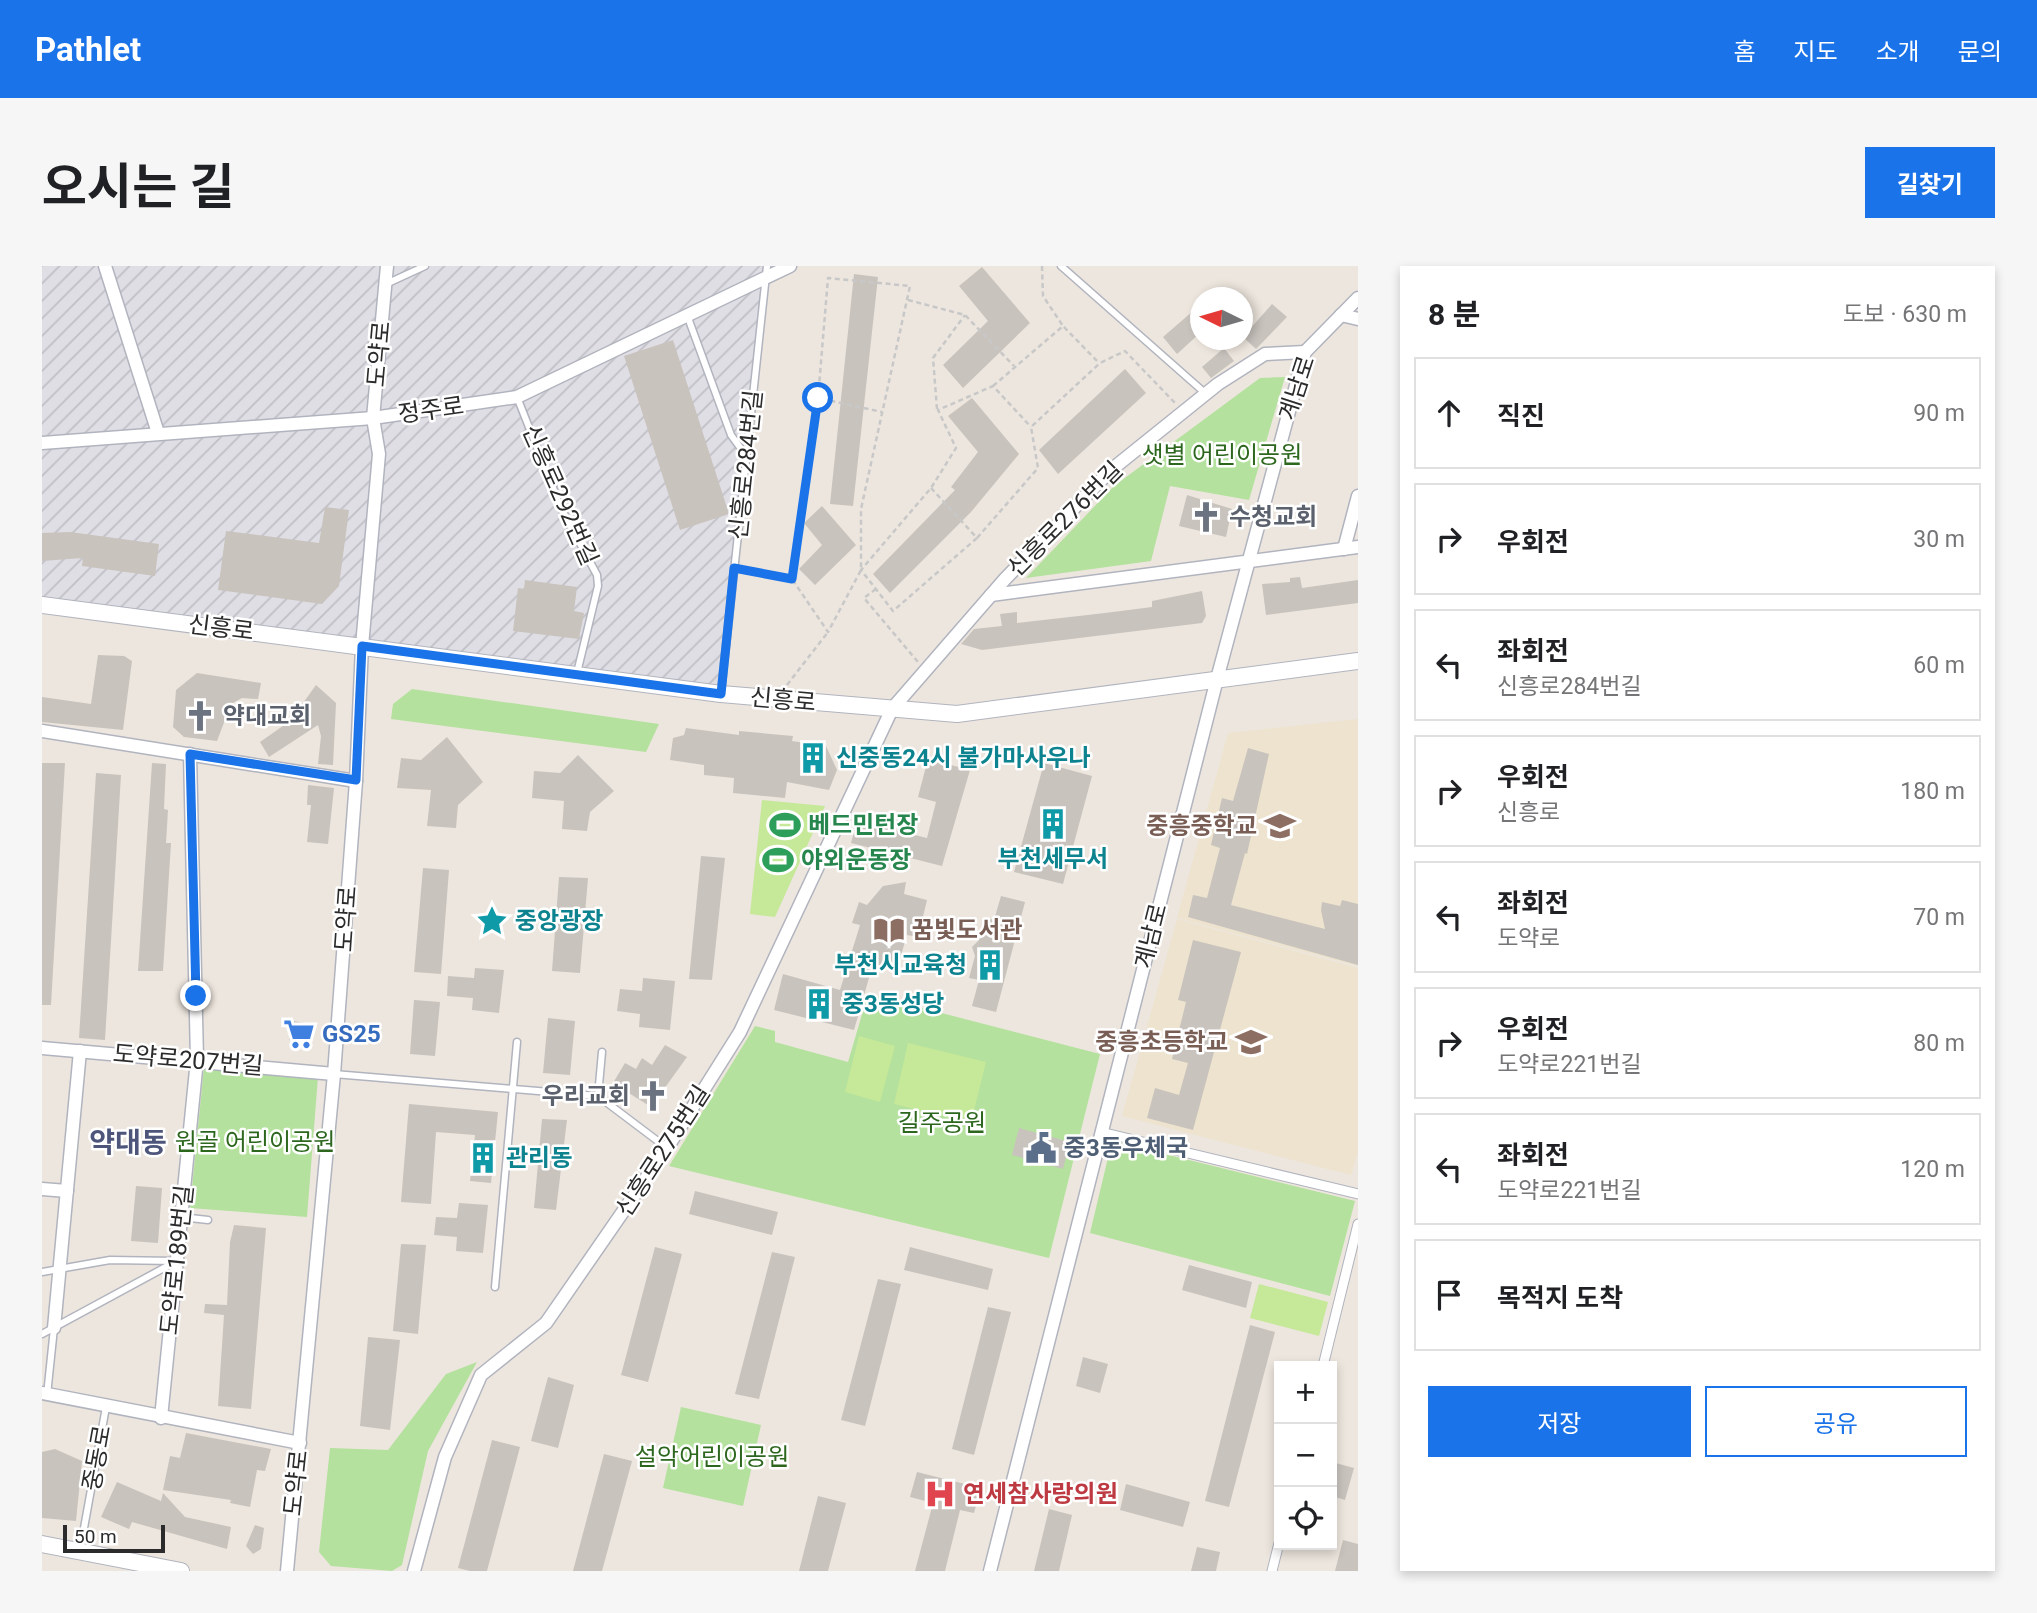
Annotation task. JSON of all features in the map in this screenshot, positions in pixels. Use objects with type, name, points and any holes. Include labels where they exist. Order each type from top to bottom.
[{"type":"street","points":[[105,266],[158,433]]},
{"type":"street","name":"도약로","points":[[286,1571],[334,1074],[356,780],[362,646],[379,454],[373,418],[387,266]]},
{"type":"street","name":"정주로","points":[[42,443],[373,418],[517,397],[687,315],[767,272],[790,266]]},
{"type":"street","name":"계남로","points":[[990,1571],[1217,679],[1306,352],[1358,298]]},
{"type":"street","points":[[1341,315],[1358,319]]},
{"type":"street","name":"신흥로276번길","points":[[892,709],[991,595],[1111,470],[1205,393],[1265,355],[1306,352]]},
{"type":"street","points":[[1344,549],[1358,496]]},
{"type":"street","points":[[991,595],[1358,547]]},
{"type":"street","name":"신흥로","points":[[42,605],[721,694],[957,714],[1358,661]]},
{"type":"street","name":"신흥로275번길","points":[[414,1571],[446,1457],[481,1375],[546,1322],[667,1148],[740,1031],[892,709]]},
{"type":"street","points":[[42,731],[356,780]]},
{"type":"street","name":"도약로189번길","points":[[161,1418],[197,1060],[190,754]]},
{"type":"street","name":"도약로207번길","points":[[42,1048],[334,1074]]},
{"type":"street","points":[[48,1331],[59,1267],[80,1051]]},
{"type":"street","points":[[1101,1132],[1358,1194]]},
{"type":"street","points":[[42,1189],[67,1191]]},
{"type":"street","points":[[1324,1361],[1358,1224]]},
{"type":"street","points":[[45,1394],[300,1443]]},
{"type":"street","points":[[42,1544],[181,1571]]},
{"type":"street","points":[[1272,1571],[1277,1550]]},
{"type":"lane","points":[[386,284],[425,266]]},
{"type":"lane","points":[[1061,266],[1205,393]]},
{"type":"lane","name":"신흥로284번길","points":[[721,694],[767,272]]},
{"type":"lane","points":[[687,315],[731,435],[747,457]]},
{"type":"lane","name":"신흥로292번길","points":[[517,397],[561,508],[597,575],[598,586],[577,675]]},
{"type":"lane","points":[[495,1287],[517,1042]]},
{"type":"lane","points":[[598,1096],[602,1052]]},
{"type":"lane","points":[[334,1074],[598,1096],[667,1148]]},
{"type":"lane","points":[[181,1217],[208,1220]]},
{"type":"lane","points":[[42,1272],[110,1260],[177,1261]]},
{"type":"lane","points":[[45,1394],[48,1331],[177,1261]]},
{"type":"lane","name":"중동로","points":[[80,1552],[106,1407]]},
{"type":"path","points":[[1042,266],[1043,296],[1063,326],[1100,363]]},
{"type":"path","points":[[828,632],[792,579],[818,398],[828,278],[910,286],[861,509],[861,570],[893,611],[977,538],[1038,468],[1031,427],[993,386]]},
{"type":"path","points":[[908,300],[965,315],[1015,367]]},
{"type":"path","points":[[776,700],[828,632],[861,570],[931,488],[956,448],[938,410],[933,358],[965,315]]},
{"type":"path","points":[[938,410],[993,386],[1063,326]]},
{"type":"path","points":[[1031,427],[1100,363],[1125,351],[1183,411]]},
{"type":"path","points":[[818,398],[883,412]]},
{"type":"path","points":[[931,488],[977,538]]},
{"type":"path","points":[[734,568],[792,579]]},
{"type":"path","points":[[876,589],[864,598],[925,669]]},
{"type":"shaded area","points":[[42,266],[765,266],[721,694],[42,602]]},
{"type":"shaded area","name":"중흥중학교","points":[[1358,719],[1358,966],[1177,918],[1228,733]]},
{"type":"shaded area","name":"중흥초등학교","points":[[1177,919],[1358,968],[1358,1152],[1351,1175],[1122,1116]]},
{"type":"green space","name":"샛별 어린이공원","points":[[1285,377],[1249,500],[1170,486],[1151,561],[1026,578],[1114,486],[1260,378]]},
{"type":"green space","points":[[412,689],[659,724],[646,752],[391,719],[393,704]]},
{"type":"green space","name":"야외운동장","points":[[762,800],[825,806],[775,917],[750,914]]},
{"type":"green space","name":"길주공원","points":[[868,994],[1100,1054],[1049,1258],[669,1166],[755,1026],[775,1031],[775,1042],[848,1062]]},
{"type":"green space","points":[[859,1036],[895,1046],[880,1102],[845,1092]]},
{"type":"green space","points":[[908,1043],[986,1062],[971,1123],[894,1104]]},
{"type":"green space","name":"원골 어린이공원","points":[[204,1067],[318,1077],[307,1217],[190,1208]]},
{"type":"green space","points":[[1112,1141],[1355,1201],[1330,1296],[1090,1233]]},
{"type":"green space","points":[[1259,1284],[1328,1302],[1319,1336],[1250,1318]]},
{"type":"green space","points":[[477,1362],[428,1451],[402,1565],[392,1571],[331,1566],[319,1552],[330,1448],[388,1450],[446,1374]]},
{"type":"green space","name":"설악어린이공원","points":[[681,1407],[761,1425],[743,1506],[663,1488]]},
{"type":"building","points":[[982,267],[1030,323],[963,388],[943,365],[988,321],[959,286]]},
{"type":"building","points":[[854,274],[878,277],[853,506],[830,504]]},
{"type":"building","points":[[1272,304],[1287,317],[1256,349],[1253,346],[1253,326]]},
{"type":"building","points":[[1190,314],[1190,342],[1177,354],[1163,337]]},
{"type":"building","points":[[673,340],[729,514],[680,530],[624,356]]},
{"type":"building","points":[[1222,350],[1226,350],[1234,361],[1211,378],[1202,367]]},
{"type":"building","points":[[1125,369],[1146,393],[1058,474],[1039,450]]},
{"type":"building","points":[[972,398],[1019,454],[971,512],[890,593],[873,574],[955,490],[951,487],[978,452],[948,416]]},
{"type":"building","name":"수청교회","points":[[1187,495],[1232,509],[1226,537],[1179,526]]},
{"type":"building","points":[[822,506],[856,545],[815,585],[799,569],[822,545],[804,523]]},
{"type":"building","points":[[325,507],[349,510],[339,586],[322,604],[218,590],[226,531],[319,543]]},
{"type":"building","points":[[70,532],[159,544],[155,576],[82,566],[83,558],[42,561],[42,533]]},
{"type":"building","points":[[1300,577],[1302,588],[1358,580],[1358,603],[1266,615],[1262,584],[1290,582],[1290,578]]},
{"type":"building","points":[[525,580],[577,587],[574,611],[584,613],[579,639],[513,631],[518,588],[524,589]]},
{"type":"building","points":[[1202,591],[1206,616],[1202,623],[982,650],[961,644],[974,629],[1002,626],[1000,614],[1017,612],[1017,623],[1105,613],[1152,607],[1152,601]]},
{"type":"building","points":[[98,655],[124,656],[132,661],[123,730],[42,722],[42,697],[91,704]]},
{"type":"building","name":"약대교회","points":[[197,673],[261,683],[258,699],[242,698],[231,704],[217,741],[184,737],[173,727],[176,690]]},
{"type":"building","points":[[316,685],[336,703],[333,765],[318,764],[321,736],[318,725],[269,757],[260,742],[290,721]]},
{"type":"building","points":[[686,728],[739,735],[739,731],[793,736],[792,741],[826,746],[837,770],[829,790],[787,782],[785,798],[733,793],[734,778],[704,775],[704,765],[670,760],[673,738],[684,735]]},
{"type":"building","points":[[447,737],[483,782],[458,805],[456,828],[427,826],[431,790],[397,788],[401,758],[421,760]]},
{"type":"building","points":[[1248,748],[1269,754],[1247,854],[1245,853],[1231,905],[1325,929],[1322,902],[1340,906],[1342,900],[1358,904],[1358,965],[1188,917],[1193,895],[1207,898],[1220,848],[1211,845],[1222,798],[1233,801]]},
{"type":"building","points":[[578,755],[614,791],[590,812],[587,831],[562,829],[564,801],[532,798],[534,771],[560,773]]},
{"type":"building","points":[[928,759],[970,770],[942,866],[851,843],[857,821],[927,838],[936,802],[918,797]]},
{"type":"building","points":[[42,763],[65,763],[51,1005],[42,1005]]},
{"type":"building","points":[[152,763],[166,764],[166,843],[171,843],[163,971],[138,971]]},
{"type":"building","name":"부천세무서","points":[[1044,763],[1092,776],[1063,884],[1014,872]]},
{"type":"building","points":[[96,773],[121,775],[105,1040],[79,1038]]},
{"type":"building","points":[[308,785],[334,788],[328,844],[307,842],[311,805],[307,805]]},
{"type":"building","points":[[701,856],[725,858],[712,980],[689,979]]},
{"type":"building","points":[[423,868],[449,870],[441,974],[414,972]]},
{"type":"building","points":[[559,877],[588,878],[580,973],[552,971]]},
{"type":"building","points":[[906,882],[904,894],[927,900],[918,937],[907,935],[897,969],[873,964],[854,1030],[774,1010],[783,974],[840,990],[860,925],[852,923],[859,902],[867,905],[883,886]]},
{"type":"building","name":"부천시교육청","points":[[1001,896],[1025,902],[996,1012],[972,1006],[979,980],[969,978],[975,956],[972,947],[979,940],[985,918],[994,920]]},
{"type":"building","name":"중흥초등학교","points":[[1193,940],[1241,952],[1193,1130],[1147,1118],[1155,1088],[1179,1095],[1188,1063],[1172,1059],[1186,1002],[1178,1000]]},
{"type":"building","points":[[475,968],[504,970],[499,1013],[472,1010],[473,998],[447,996],[448,976],[474,978]]},
{"type":"building","points":[[643,978],[675,981],[670,1030],[639,1027],[640,1014],[617,1011],[620,989],[642,991]]},
{"type":"building","points":[[414,1000],[440,1002],[435,1056],[410,1054]]},
{"type":"building","points":[[548,1018],[575,1021],[570,1075],[543,1073]]},
{"type":"building","name":"GS25","points":[[294,1021],[310,1024],[307,1045],[289,1040]]},
{"type":"building","points":[[665,1045],[687,1057],[651,1107],[613,1083],[625,1063],[636,1069],[642,1058],[652,1065]]},
{"type":"building","points":[[409,1104],[498,1112],[491,1183],[470,1181],[475,1135],[436,1132],[431,1204],[401,1202]]},
{"type":"building","points":[[542,1119],[567,1120],[556,1210],[534,1208]]},
{"type":"building","name":"중3동우체국","points":[[1019,1128],[1070,1142],[1063,1169],[1012,1155]]},
{"type":"building","points":[[136,1186],[162,1188],[158,1243],[131,1241]]},
{"type":"building","points":[[695,1191],[778,1212],[772,1235],[689,1214]]},
{"type":"building","points":[[459,1203],[488,1205],[483,1253],[456,1251],[457,1237],[434,1235],[436,1217],[457,1218]]},
{"type":"building","points":[[234,1225],[266,1228],[251,1409],[218,1406],[224,1315],[204,1313],[205,1304],[227,1305],[230,1242]]},
{"type":"building","points":[[401,1244],[426,1245],[418,1334],[393,1331]]},
{"type":"building","points":[[655,1247],[682,1254],[648,1382],[621,1375]]},
{"type":"building","points":[[910,1247],[993,1269],[988,1290],[904,1270]]},
{"type":"building","points":[[772,1252],[795,1257],[759,1399],[735,1394]]},
{"type":"building","points":[[1189,1265],[1252,1282],[1246,1308],[1182,1290]]},
{"type":"building","points":[[878,1279],[901,1284],[865,1426],[841,1420]]},
{"type":"building","points":[[988,1307],[1011,1312],[974,1455],[952,1449]]},
{"type":"building","points":[[1250,1325],[1275,1332],[1229,1507],[1205,1501]]},
{"type":"building","points":[[368,1337],[400,1340],[390,1430],[360,1426]]},
{"type":"building","points":[[1083,1357],[1108,1364],[1100,1393],[1076,1386]]},
{"type":"building","points":[[548,1377],[574,1385],[558,1448],[531,1441]]},
{"type":"building","points":[[186,1433],[271,1449],[265,1471],[257,1470],[250,1507],[230,1503],[231,1500],[163,1490],[170,1456],[180,1458]]},
{"type":"building","points":[[492,1440],[520,1447],[487,1571],[470,1571],[458,1568]]},
{"type":"building","points":[[55,1449],[82,1461],[76,1521],[42,1518],[42,1452]]},
{"type":"building","points":[[604,1454],[632,1461],[602,1571],[573,1571]]},
{"type":"building","points":[[1337,1463],[1354,1468],[1345,1500],[1337,1498]]},
{"type":"building","points":[[917,1472],[981,1488],[974,1513],[960,1510],[945,1571],[915,1571],[933,1503],[910,1497]]},
{"type":"building","points":[[117,1482],[161,1501],[163,1493],[185,1517],[231,1527],[227,1549],[132,1522],[129,1529],[101,1517]]},
{"type":"building","points":[[1126,1484],[1190,1502],[1183,1527],[1120,1510]]},
{"type":"building","points":[[818,1496],[846,1503],[828,1571],[799,1571]]},
{"type":"building","points":[[1049,1509],[1072,1515],[1059,1571],[1034,1571]]},
{"type":"building","points":[[255,1525],[264,1528],[261,1549],[253,1554],[246,1546]]},
{"type":"building","points":[[1343,1540],[1358,1544],[1358,1571],[1335,1571]]},
{"type":"building","points":[[1197,1547],[1220,1552],[1216,1571],[1191,1571]]},
{"type":"place","name":"수청교회","points":[[1206,517]]},
{"type":"place","name":"약대교회","points":[[200,716]]},
{"type":"place","name":"신중동24시 불가마사우나","points":[[813,758]]},
{"type":"place","name":"부천세무서","points":[[1053,824]]},
{"type":"place","name":"베드민턴장","points":[[785,825]]},
{"type":"place","name":"중흥중학교","points":[[1280,826]]},
{"type":"place","name":"야외운동장","points":[[778,860]]},
{"type":"place","name":"중앙광장","points":[[492,921]]},
{"type":"place","name":"꿈빛도서관","points":[[889,930]]},
{"type":"place","name":"부천시교육청","points":[[990,965]]},
{"type":"place","name":"중3동성당","points":[[819,1004]]},
{"type":"place","name":"GS25","points":[[299,1034]]},
{"type":"place","name":"중흥초등학교","points":[[1251,1042]]},
{"type":"place","name":"우리교회","points":[[653,1096]]},
{"type":"place","name":"중3동우체국","points":[[1041,1148]]},
{"type":"place","name":"관리동","points":[[483,1158]]},
{"type":"place","name":"연세참사랑의원","points":[[940,1494]]},
{"type":"district","name":"약대동","points":[[128,1142]]},
{"type":"route","points":[[196,996],[190,754],[356,780],[362,646],[721,694],[734,568],[792,579],[818,398]]}]
